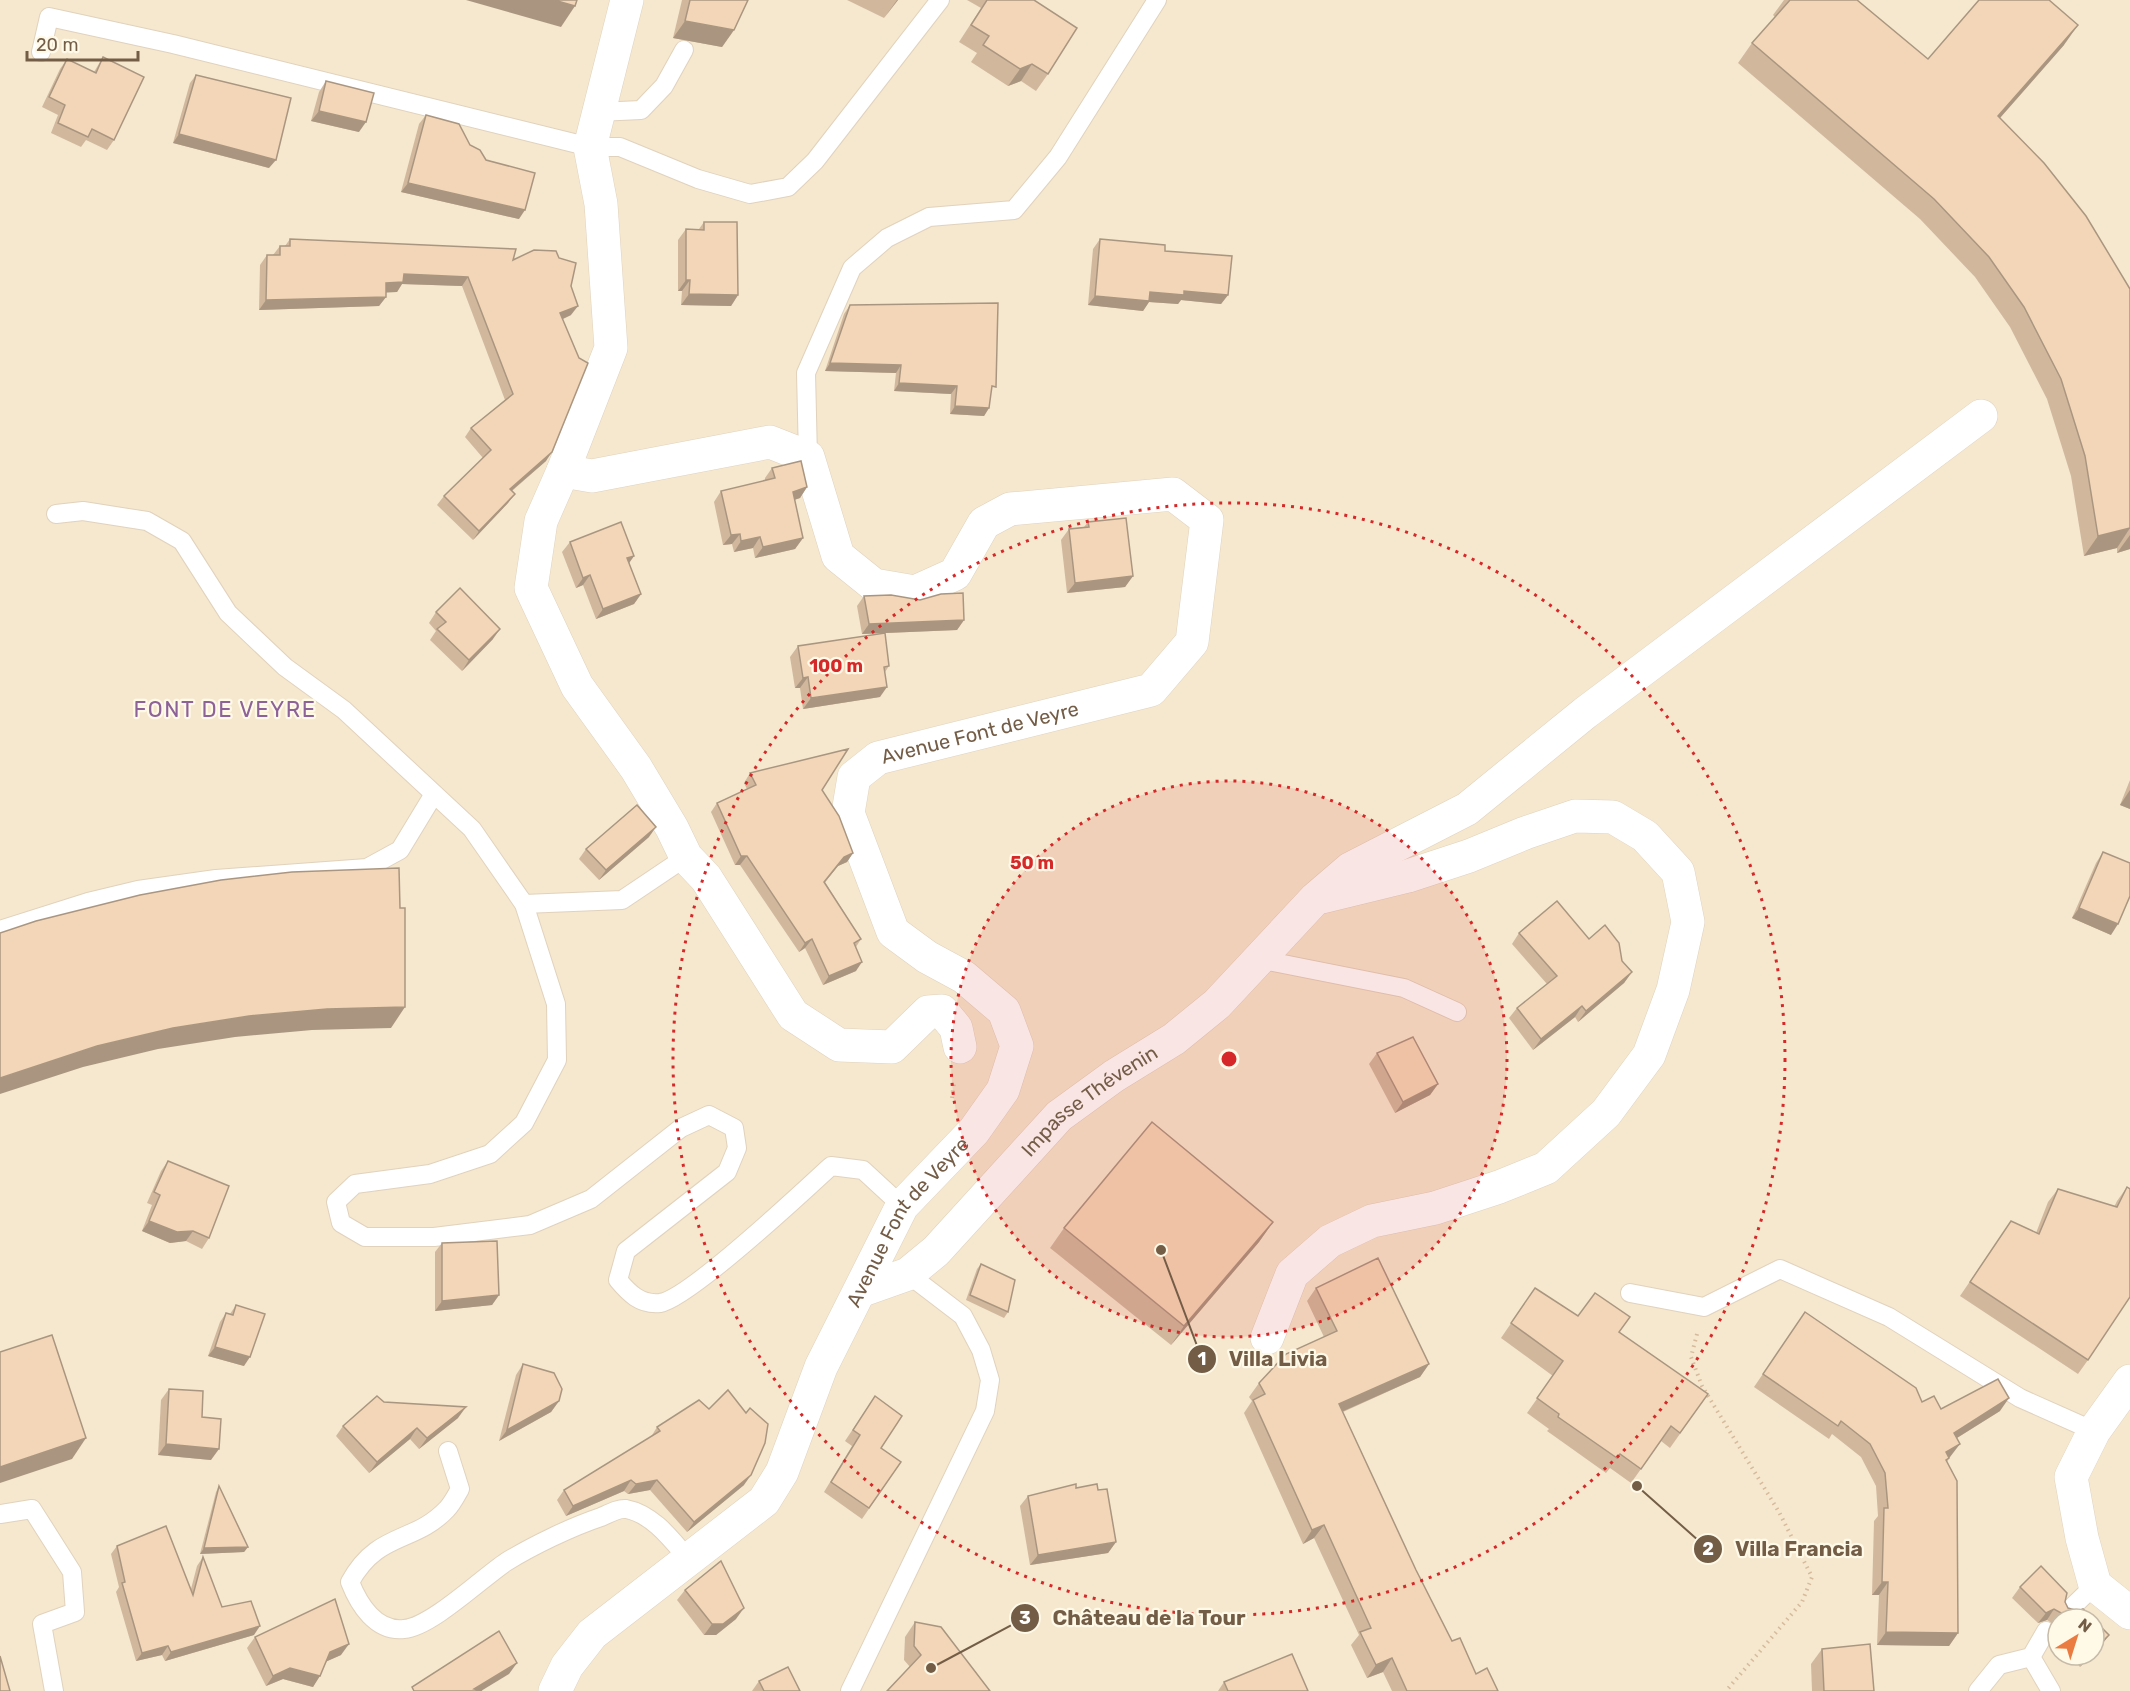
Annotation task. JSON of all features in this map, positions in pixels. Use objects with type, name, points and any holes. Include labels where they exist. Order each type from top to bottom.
[{"type":"street","points":[[627,0],[590,147],[601,204],[611,348],[541,521],[531,588],[577,686],[636,768],[672,828],[686,858],[706,878],[793,1015],[839,1046],[892,1047],[928,1012],[942,1011],[956,1028],[960,1047]]},
{"type":"street","name":"Impasse Thévenin","points":[[860,1291],[908,1274],[936,1251],[1059,1116],[1114,1076],[1174,1039],[1217,1004],[1315,899],[1350,869],[1467,809],[1585,713],[1980,416]]},
{"type":"street","points":[[563,471],[592,476],[770,442],[808,457]]},
{"type":"street","name":"Avenue Font de Veyre","points":[[555,1691],[567,1666],[592,1634],[764,1502],[782,1472],[821,1367],[902,1206],[974,1131],[1004,1090],[1017,1046],[1004,1011],[964,977],[927,957],[893,932],[848,813],[854,777],[878,758],[1150,690],[1192,642],[1206,520],[1173,494],[1010,509],[984,523],[955,574],[915,592],[874,585],[838,556],[808,457]]},
{"type":"street","points":[[1267,1338],[1292,1274],[1329,1242],[1372,1221],[1435,1208],[1499,1187],[1546,1168],[1606,1113],[1649,1055],[1673,990],[1688,922],[1678,872],[1645,836],[1612,817],[1575,816],[1408,876],[1315,899]]},
{"type":"street","points":[[2130,1381],[2094,1431],[2071,1477],[2082,1538],[2095,1585],[2130,1613]]},
{"type":"lane","points":[[41,52],[50,17],[173,44],[590,147],[620,147],[698,179],[750,194],[788,187],[815,162],[940,0]]},
{"type":"lane","points":[[808,457],[806,373],[852,268],[887,238],[929,217],[1014,210],[1058,157],[1158,0]]},
{"type":"lane","points":[[598,112],[640,110],[664,86],[684,50]]},
{"type":"lane","points":[[56,514],[83,512],[147,521],[182,541],[228,613],[285,668],[344,710],[472,829],[524,904],[556,1004],[557,1060],[524,1123],[490,1154],[430,1174],[355,1184],[336,1202],[341,1223],[365,1237],[434,1237],[530,1225],[591,1199],[681,1128],[709,1115],[734,1128],[737,1148],[727,1172],[626,1251],[618,1280],[634,1298],[660,1303],[693,1285],[831,1166],[863,1170],[902,1206]]},
{"type":"lane","points":[[0,930],[88,902],[138,890],[216,879],[367,868],[400,850],[434,794]]},
{"type":"lane","points":[[524,904],[622,900],[686,858]]},
{"type":"lane","points":[[1258,959],[1404,988],[1457,1012]]},
{"type":"lane","points":[[1630,1293],[1704,1307],[1780,1269],[1889,1317],[2020,1398],[2094,1431]]},
{"type":"lane","points":[[850,1691],[986,1411],[990,1380],[981,1350],[963,1316],[908,1274]]},
{"type":"lane","points":[[448,1451],[460,1489],[448,1509],[428,1525],[373,1551],[359,1566],[351,1582],[357,1602],[379,1624],[404,1629],[436,1615],[507,1562],[589,1521],[624,1509],[642,1514],[663,1530],[689,1560]]},
{"type":"lane","points":[[0,1514],[32,1509],[72,1572],[75,1612],[42,1624],[54,1691]]},
{"type":"lane","points":[[2072,1607],[2095,1585]]},
{"type":"lane","points":[[1978,1691],[1998,1665],[2031,1657],[2046,1631]]},
{"type":"lane","points":[[2031,1657],[2051,1691]]},
{"type":"path","points":[[1704,1307],[1691,1357],[1702,1386],[1779,1512],[1812,1577],[1802,1602],[1726,1691]]},
{"type":"shaded area","points":[[0,0],[2130,0],[2130,1691],[0,1691]]},
{"type":"building","points":[[554,0],[577,0],[575,6]]},
{"type":"building","points":[[690,0],[748,0],[734,30],[685,21]]},
{"type":"building","points":[[987,0],[1034,0],[1077,28],[1048,74],[1032,64],[1020,69],[983,45],[989,36],[971,25]]},
{"type":"building","points":[[1790,0],[1857,0],[1928,59],[1979,0],[2049,0],[2078,25],[1998,116],[2044,163],[2086,216],[2130,289],[2130,528],[2098,536],[2085,456],[2061,379],[2024,307],[1989,257],[1934,199],[1752,43]]},
{"type":"building","points":[[103,57],[144,77],[114,140],[92,129],[88,137],[58,123],[65,105],[49,97],[67,59],[96,73]]},
{"type":"building","points":[[196,75],[291,98],[276,160],[179,134]]},
{"type":"building","points":[[326,81],[374,93],[366,122],[319,111]]},
{"type":"building","points":[[426,115],[459,124],[470,145],[480,150],[486,160],[535,173],[525,210],[408,183]]},
{"type":"building","points":[[704,222],[737,222],[738,295],[689,294],[690,280],[686,280],[686,229],[704,230]]},
{"type":"building","points":[[290,239],[516,249],[513,260],[534,250],[556,251],[559,258],[576,263],[571,286],[578,306],[560,313],[579,358],[588,363],[552,452],[510,489],[515,494],[479,531],[444,496],[491,450],[471,428],[513,394],[468,277],[404,274],[403,282],[386,283],[386,297],[266,300],[267,255],[280,255],[280,246],[290,246]]},
{"type":"building","points":[[1100,239],[1165,245],[1165,251],[1232,256],[1228,295],[1184,291],[1184,295],[1150,292],[1149,301],[1095,296]]},
{"type":"building","points":[[998,303],[996,387],[992,386],[989,408],[955,406],[957,386],[899,383],[901,365],[830,363],[850,305]]},
{"type":"building","points":[[801,461],[807,487],[793,492],[803,538],[763,547],[760,537],[741,541],[740,534],[731,535],[721,491],[775,478],[772,468]]},
{"type":"building","points":[[1126,518],[1133,576],[1075,583],[1069,529],[1089,527],[1088,522]]},
{"type":"building","points":[[621,522],[634,556],[627,558],[641,594],[603,609],[590,575],[583,578],[570,542]]},
{"type":"building","points":[[460,588],[500,629],[469,660],[437,629],[446,622],[436,612]]},
{"type":"building","points":[[963,593],[964,620],[869,624],[864,596],[891,595],[920,600],[941,594]]},
{"type":"building","points":[[885,633],[889,666],[884,667],[887,687],[811,698],[808,677],[803,678],[798,646]]},
{"type":"building","points":[[848,749],[822,790],[839,816],[853,853],[844,857],[824,882],[861,939],[854,943],[862,962],[829,976],[812,939],[805,943],[747,856],[741,856],[717,803],[756,785],[750,773]]},
{"type":"building","points":[[637,805],[656,827],[606,870],[586,849]]},
{"type":"building","points":[[2103,852],[2130,863],[2130,896],[2118,924],[2079,908]]},
{"type":"building","points":[[399,868],[400,908],[405,908],[405,1007],[327,1009],[249,1016],[173,1028],[97,1046],[0,1078],[0,933],[36,921],[140,895],[221,880],[292,872]]},
{"type":"building","points":[[1557,901],[1589,939],[1605,925],[1619,943],[1622,961],[1632,972],[1586,1011],[1582,1006],[1541,1039],[1517,1008],[1557,976],[1519,933]]},
{"type":"building","points":[[1413,1037],[1438,1084],[1403,1102],[1377,1053]]},
{"type":"building","points":[[1152,1122],[1273,1222],[1184,1326],[1064,1228]]},
{"type":"building","points":[[168,1161],[229,1186],[209,1238],[193,1231],[177,1232],[149,1221],[160,1195],[154,1192]]},
{"type":"building","points":[[2127,1187],[2130,1189],[2130,1297],[2088,1360],[1970,1282],[2011,1221],[2039,1234],[2058,1189],[2117,1207]]},
{"type":"building","points":[[497,1241],[499,1295],[442,1301],[442,1243]]},
{"type":"building","points":[[1378,1258],[1429,1364],[1339,1404],[1416,1570],[1452,1641],[1460,1638],[1476,1674],[1487,1668],[1498,1691],[1407,1691],[1392,1658],[1376,1665],[1360,1632],[1371,1628],[1324,1525],[1312,1530],[1253,1400],[1265,1394],[1259,1383],[1286,1354],[1337,1331],[1316,1288]]},
{"type":"building","points":[[981,1264],[1015,1280],[1008,1312],[970,1295]]},
{"type":"building","points":[[1535,1288],[1578,1316],[1595,1293],[1630,1317],[1619,1332],[1708,1394],[1680,1433],[1671,1426],[1641,1469],[1620,1454],[1617,1458],[1558,1417],[1559,1414],[1537,1398],[1563,1361],[1511,1323]]},
{"type":"building","points":[[236,1305],[265,1314],[250,1357],[215,1347],[226,1313],[233,1315]]},
{"type":"building","points":[[1805,1312],[1916,1388],[1922,1402],[1934,1396],[1941,1409],[1998,1379],[2009,1398],[1954,1433],[1960,1444],[1946,1452],[1949,1458],[1946,1460],[1957,1481],[1958,1633],[1886,1632],[1888,1582],[1882,1582],[1884,1508],[1888,1508],[1885,1473],[1870,1444],[1841,1421],[1838,1426],[1763,1374]]},
{"type":"building","points":[[52,1335],[86,1438],[0,1467],[0,1352]]},
{"type":"building","points":[[523,1364],[554,1373],[562,1389],[559,1401],[507,1430]]},
{"type":"building","points":[[169,1389],[203,1391],[202,1417],[221,1419],[219,1449],[166,1444]]},
{"type":"building","points":[[728,1390],[746,1413],[750,1408],[768,1424],[765,1443],[751,1475],[694,1522],[657,1480],[636,1484],[631,1480],[573,1506],[564,1490],[660,1431],[657,1427],[699,1400],[709,1409]]},
{"type":"building","points":[[377,1396],[384,1402],[466,1407],[427,1438],[417,1428],[377,1462],[343,1426]]},
{"type":"building","points":[[875,1396],[902,1416],[881,1448],[901,1462],[869,1508],[831,1482],[860,1435],[853,1430]]},
{"type":"building","points":[[1076,1484],[1076,1488],[1097,1484],[1098,1490],[1107,1489],[1116,1542],[1038,1555],[1028,1496]]},
{"type":"building","points":[[219,1486],[248,1547],[204,1548]]},
{"type":"building","points":[[166,1526],[193,1595],[203,1557],[222,1607],[251,1601],[260,1626],[171,1652],[168,1646],[142,1653],[122,1583],[125,1582],[117,1546]]},
{"type":"building","points":[[721,1561],[744,1608],[723,1624],[712,1624],[685,1590]]},
{"type":"building","points":[[2041,1566],[2067,1593],[2065,1602],[2068,1607],[2046,1607],[2046,1613],[2020,1587]]},
{"type":"building","points":[[335,1599],[349,1644],[330,1652],[320,1676],[290,1668],[273,1676],[255,1637]]},
{"type":"building","points":[[915,1622],[941,1627],[990,1691],[887,1691],[921,1655],[914,1646]]},
{"type":"building","points":[[499,1631],[517,1663],[474,1689],[482,1691],[414,1691],[412,1687]]},
{"type":"building","points":[[1870,1644],[1874,1691],[1824,1691],[1822,1649]]},
{"type":"building","points":[[1292,1654],[1308,1691],[1228,1691],[1224,1682]]},
{"type":"building","points":[[0,1656],[10,1691],[0,1691]]},
{"type":"building","points":[[788,1667],[800,1691],[764,1691],[759,1681]]},
{"type":"place","name":"Villa Livia","points":[[1161,1250]]},
{"type":"place","name":"Villa Francia","points":[[1637,1486]]},
{"type":"place","name":"Château de la Tour","points":[[931,1668]]},
{"type":"district","name":"FONT DE VEYRE","points":[[225,709]]}]
